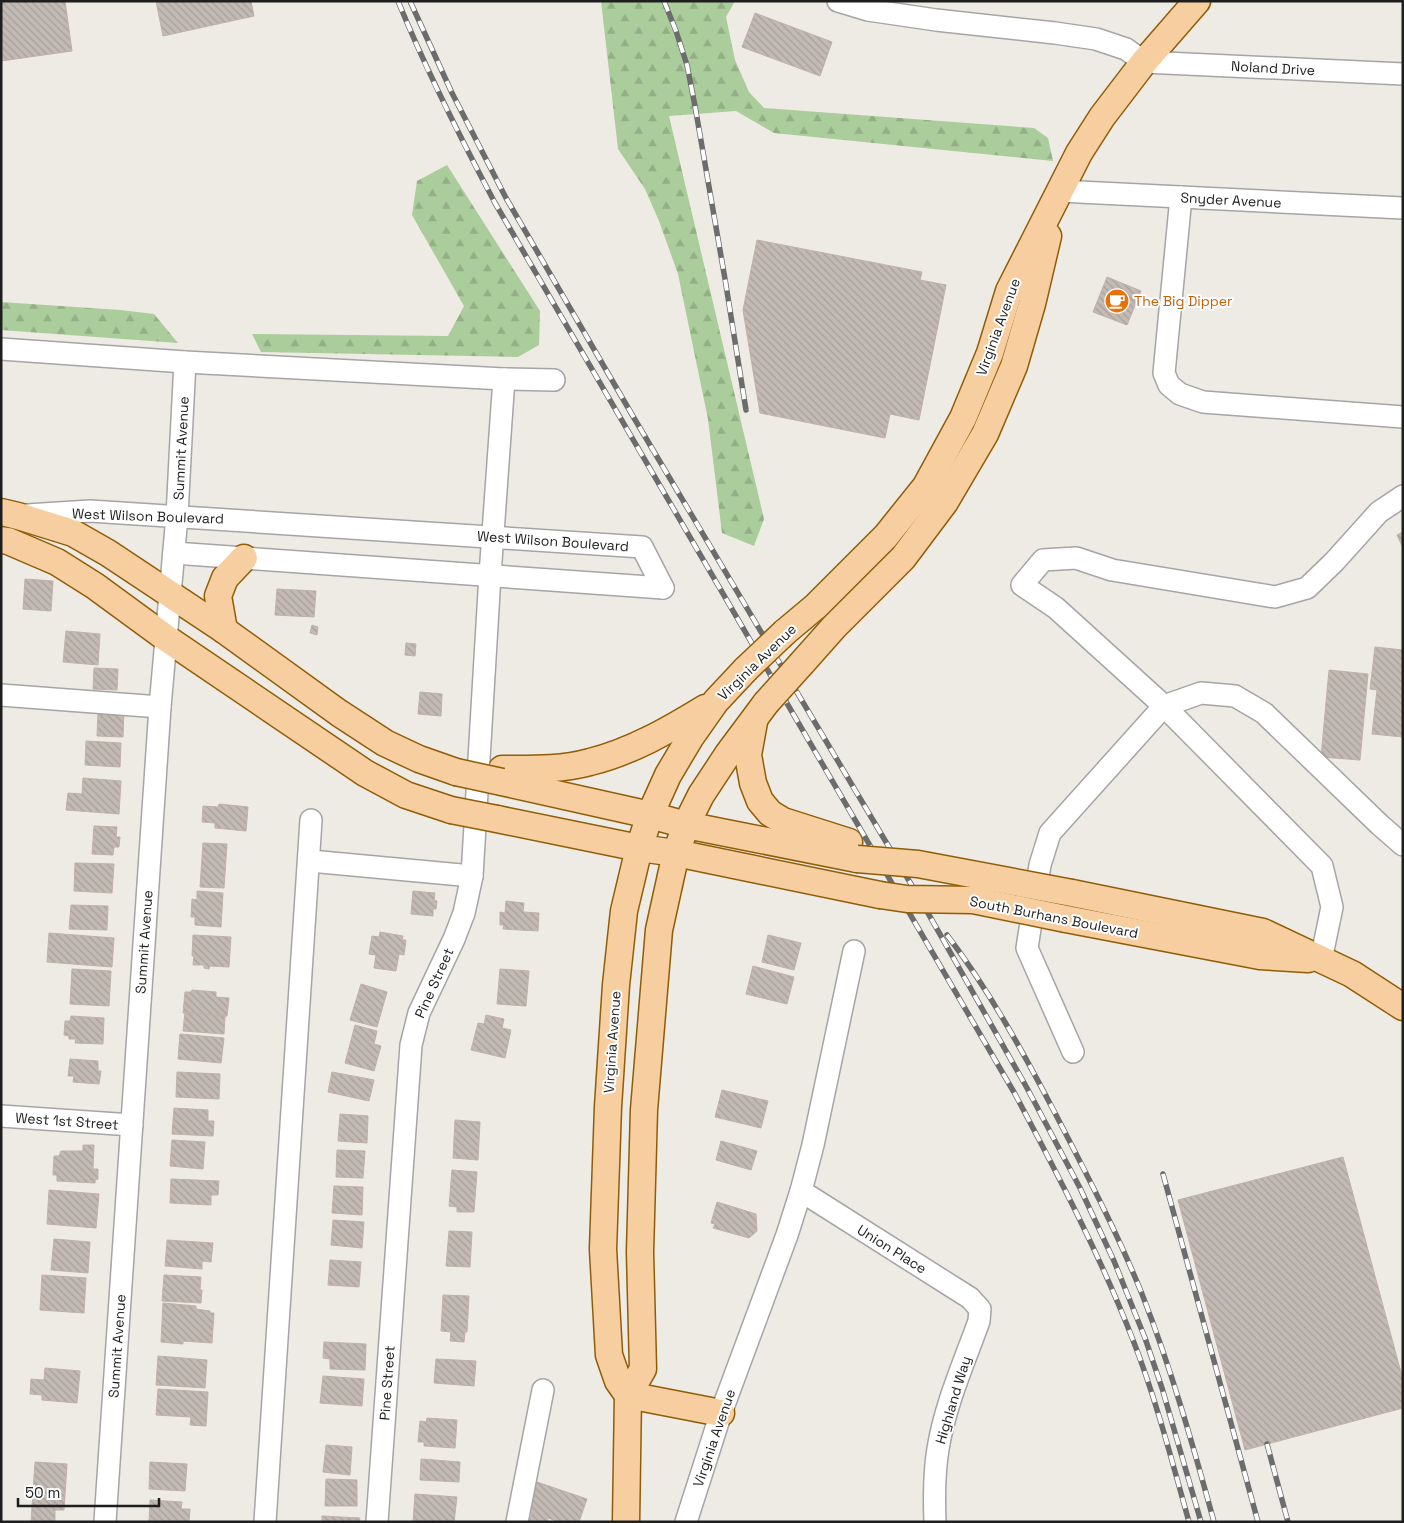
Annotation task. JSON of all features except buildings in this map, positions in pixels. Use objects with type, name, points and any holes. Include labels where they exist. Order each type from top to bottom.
[{"type":"main road","name":"Virginia Avenue","points":[[628,1395],[618,1381],[609,1355],[603,1249],[608,1107],[616,985],[624,911],[639,848],[650,815],[668,775],[690,738],[716,701],[746,669],[816,606],[886,536],[926,486],[963,418],[990,353],[1009,291],[1079,153],[1102,117],[1144,62],[1197,1]]},
{"type":"main road","name":"Virginia Avenue","points":[[626,1522],[628,1395],[643,1369],[640,1252],[644,1110],[659,930],[676,853],[686,825],[701,795],[760,709],[834,627],[904,558],[945,502],[986,434],[1014,366],[1032,304],[1058,192]]},
{"type":"main road","name":"West Wilson Boulevard","points":[[10,514],[73,533],[108,553],[224,630],[339,713],[385,743],[419,759],[502,775]]},
{"type":"main road","points":[[1,540],[57,562],[96,586],[166,638],[365,773],[406,795],[451,810],[639,848]]},
{"type":"main road","points":[[224,630],[218,596],[225,578],[244,558]]},
{"type":"main road","points":[[502,775],[590,762],[628,750],[673,728],[716,701]]},
{"type":"main road","points":[[760,709],[748,755],[753,783],[760,801],[770,813],[783,821],[853,850]]},
{"type":"main road","points":[[502,775],[686,825]]},
{"type":"main road","name":"South Burhans Boulevard","points":[[686,825],[853,850],[1263,932],[1352,974],[1403,1007]]},
{"type":"main road","name":"South Burhans Boulevard","points":[[639,848],[676,853],[880,895],[907,899],[973,900],[1260,956],[1321,960]]},
{"type":"main road","points":[[628,1395],[721,1413]]},
{"type":"street","points":[[838,1],[868,10],[1096,39],[1126,49],[1144,62]]},
{"type":"street","name":"Noland Drive","points":[[1144,62],[1403,74]]},
{"type":"street","name":"Snyder Avenue","points":[[1058,192],[1403,208]]},
{"type":"street","points":[[1181,197],[1164,373],[1169,385],[1180,394],[1203,402],[1403,418]]},
{"type":"street","points":[[1,349],[185,362],[554,380]]},
{"type":"street","name":"Summit Avenue","points":[[105,1522],[160,707],[177,516],[185,362]]},
{"type":"street","name":"Pine Street","points":[[377,1522],[411,1045],[419,1013],[454,939],[464,913],[472,876],[504,379]]},
{"type":"street","points":[[1321,960],[1332,908],[1322,866],[1164,706],[1056,608],[1022,585],[1043,560],[1076,558],[1112,570],[1275,597],[1307,588],[1380,512],[1403,496]]},
{"type":"street","name":"West Wilson Boulevard","points":[[10,514],[90,511],[642,547],[663,588],[174,553]]},
{"type":"street","points":[[1073,1052],[1027,948],[1040,864],[1050,833],[1164,706],[1201,694],[1235,696],[1249,704],[1264,713],[1403,845]]},
{"type":"street","points":[[1,700],[1,695],[160,707]]},
{"type":"street","points":[[265,1522],[310,860],[311,820]]},
{"type":"street","points":[[310,860],[472,876]]},
{"type":"street","name":"Virginia Avenue","points":[[686,1522],[721,1413],[787,1236],[801,1191],[813,1145],[854,951]]},
{"type":"street","name":"West 1st Street","points":[[1,1116],[132,1125]]},
{"type":"street","name":"Union Place","points":[[801,1191],[970,1298],[980,1309]]},
{"type":"street","name":"Highland Way","points":[[935,1522],[934,1489],[938,1449],[952,1393],[979,1321],[980,1309]]},
{"type":"street","points":[[517,1522],[543,1390]]},
{"type":"green space","points":[[601,1],[735,1],[726,17],[735,60],[749,92],[764,108],[1034,128],[1048,138],[1053,161],[774,133],[736,111],[669,116],[764,519],[754,546],[722,533],[708,419],[678,274],[645,189],[618,149]]},
{"type":"green space","points":[[447,165],[540,311],[539,345],[518,357],[261,352],[252,334],[448,336],[464,306],[412,215],[417,181]]},
{"type":"green space","points":[[1,302],[154,314],[178,343],[1,330]]},
{"type":"railway","points":[[398,1],[444,103],[495,203],[1015,1094],[1047,1155],[1092,1246],[1133,1340],[1156,1407],[1189,1522]]},
{"type":"railway","points":[[410,1],[452,93],[506,198],[634,418],[924,906],[1027,1088],[1080,1188],[1114,1261],[1145,1338],[1162,1388],[1201,1522]]},
{"type":"railway","points":[[664,1],[687,65],[746,410]]},
{"type":"railway","points":[[947,935],[977,977],[1018,1044],[1101,1203],[1122,1248],[1163,1350],[1214,1522]]},
{"type":"railway","points":[[1163,1174],[1258,1522]]},
{"type":"railway","points":[[1267,1444],[1288,1522]]},
{"type":"place","name":"The Big Dipper","points":[[1117,301]]}]
